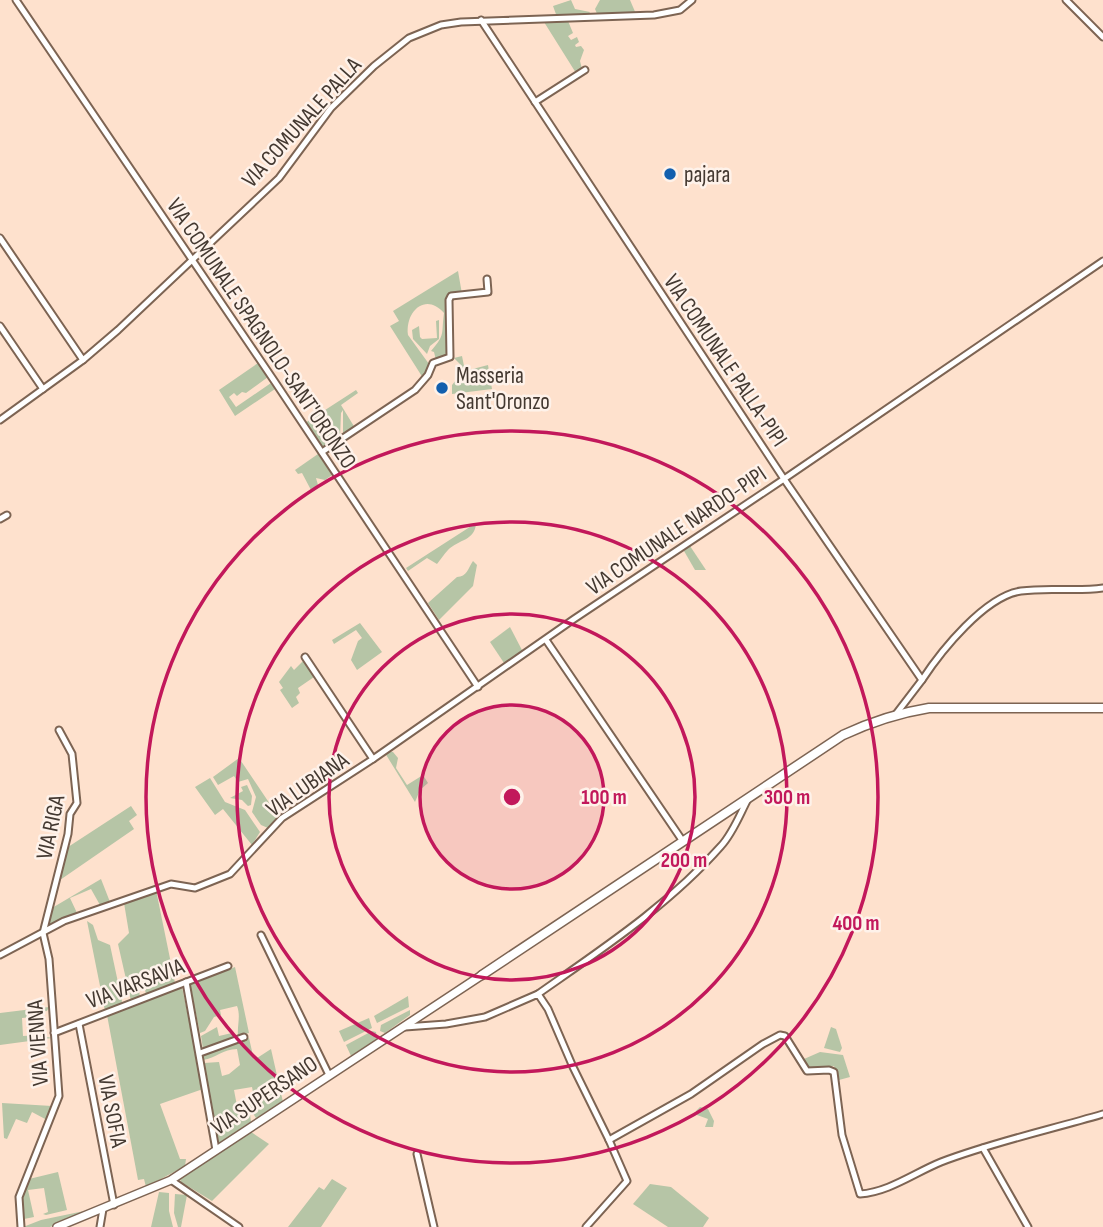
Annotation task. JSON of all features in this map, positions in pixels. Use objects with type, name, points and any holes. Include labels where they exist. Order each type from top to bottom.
[{"type":"main road","points":[[482,975],[843,735],[870,723],[929,708],[1103,708]]},
{"type":"street","name":"VIA COMUNALE SPAGNOLO-SANT'ORONZO","points":[[16,0],[478,687]]},
{"type":"street","name":"VIA COMUNALE PALLA","points":[[0,421],[83,360],[118,330],[279,178],[331,108],[374,66],[409,38],[441,25],[481,20],[639,17],[680,10],[692,0]]},
{"type":"street","points":[[1066,0],[1103,37]]},
{"type":"street","name":"VIA COMUNALE PALLA-PIPI","points":[[481,20],[785,479],[922,680]]},
{"type":"street","points":[[535,102],[585,70]]},
{"type":"street","points":[[0,238],[83,360]]},
{"type":"street","name":"VIA COMUNALE NARDO-PIPI","points":[[478,687],[1103,261]]},
{"type":"street","points":[[322,452],[415,390],[428,375],[433,363],[450,357],[449,300],[451,296],[488,292],[487,279]]},
{"type":"street","points":[[0,326],[43,389]]},
{"type":"street","points":[[0,519],[7,515]]},
{"type":"street","points":[[896,715],[935,660],[993,603],[1018,592],[1103,588]]},
{"type":"street","points":[[546,640],[682,840]]},
{"type":"street","points":[[305,657],[373,759]]},
{"type":"street","name":"VIA LUBIANA","points":[[0,955],[64,921],[171,884],[195,888],[230,874],[282,818],[478,687]]},
{"type":"street","name":"VIA RIGA","points":[[43,933],[68,834],[70,814],[77,803],[72,754],[59,730]]},
{"type":"street","points":[[402,1027],[446,1024],[485,1017],[538,995],[633,928],[668,899],[723,844],[750,796]]},
{"type":"street","name":"VIA VIENNA","points":[[21,1227],[19,1197],[59,1096],[49,959],[43,933]]},
{"type":"street","points":[[261,935],[329,1075]]},
{"type":"street","name":"VIA VARSAVIA","points":[[54,1033],[228,966]]},
{"type":"street","name":"VIA SUPERSANO","points":[[57,1227],[171,1180],[482,975]]},
{"type":"street","points":[[186,982],[216,1150]]},
{"type":"street","points":[[538,995],[553,1020],[627,1181],[586,1227]]},
{"type":"street","name":"VIA SOFIA","points":[[79,1024],[114,1205]]},
{"type":"street","points":[[609,1140],[691,1094],[763,1044],[783,1035],[787,1037],[807,1071],[834,1072],[842,1135],[860,1194],[890,1186],[940,1163],[984,1148],[1103,1114]]},
{"type":"street","points":[[200,1053],[244,1037]]},
{"type":"street","points":[[984,1148],[1028,1227]]},
{"type":"street","points":[[417,1154],[434,1227]]},
{"type":"street","points":[[171,1180],[239,1227]]},
{"type":"street","points":[[100,1227],[103,1209]]},
{"type":"green space","points":[[571,0],[575,9],[590,12],[587,16],[557,17],[553,6]]},
{"type":"green space","points":[[600,0],[630,0],[636,14],[598,16],[595,9]]},
{"type":"green space","points":[[568,21],[573,33],[568,36],[571,40],[577,37],[579,42],[576,47],[581,46],[584,50],[580,61],[582,69],[576,73],[544,22]]},
{"type":"green space","points":[[458,271],[462,294],[447,294],[450,355],[436,360],[434,352],[431,351],[441,337],[444,313],[437,307],[424,304],[413,312],[410,318],[408,335],[429,364],[423,378],[390,326],[399,321],[393,311]]},
{"type":"green space","points":[[439,320],[439,339],[430,346],[427,354],[413,339],[412,330],[419,326],[422,339],[437,338],[436,321]]},
{"type":"green space","points":[[462,356],[465,371],[488,365],[492,389],[452,394],[452,385],[461,374],[461,365],[454,358]]},
{"type":"green space","points":[[258,363],[268,377],[246,393],[242,392],[237,396],[234,393],[229,397],[236,407],[271,383],[275,389],[235,416],[219,390]]},
{"type":"green space","points":[[356,390],[358,393],[341,405],[355,428],[343,435],[343,410],[340,438],[323,449],[305,423]]},
{"type":"green space","points":[[318,454],[332,475],[325,480],[316,478],[318,485],[311,490],[302,473],[298,474],[295,470]]},
{"type":"green space","points":[[476,523],[470,537],[452,546],[437,564],[427,558],[408,571],[406,568]]},
{"type":"green space","points":[[690,546],[706,570],[695,570],[684,551]]},
{"type":"green space","points":[[473,561],[477,565],[473,586],[439,620],[428,603],[457,577],[465,574]]},
{"type":"green space","points":[[360,623],[382,652],[357,670],[351,660],[358,641],[362,638],[356,630],[334,644],[332,640]]},
{"type":"green space","points":[[510,627],[523,652],[504,663],[490,642]]},
{"type":"green space","points":[[303,661],[314,677],[298,688],[300,693],[296,697],[299,703],[292,708],[280,690],[283,688],[279,682],[291,666],[294,670]]},
{"type":"green space","points":[[388,751],[398,758],[396,768],[407,785],[423,775],[428,783],[420,790],[415,802],[385,753]]},
{"type":"green space","points":[[239,758],[278,816],[268,828],[261,825],[252,812],[256,797],[248,779],[238,782],[234,776],[218,785],[213,777]]},
{"type":"green space","points":[[210,778],[225,802],[245,810],[260,832],[252,845],[223,809],[215,815],[195,787]]},
{"type":"green space","points":[[247,785],[252,796],[251,805],[230,798],[243,791],[241,787]]},
{"type":"green space","points":[[131,806],[137,815],[129,821],[134,829],[60,880],[65,849]]},
{"type":"green space","points":[[101,879],[110,902],[100,905],[91,889],[70,898],[77,913],[46,927],[52,908]]},
{"type":"green space","points":[[156,890],[175,983],[146,995],[143,978],[137,978],[140,997],[131,1001],[118,944],[129,933],[124,903]]},
{"type":"green space","points":[[87,921],[93,925],[98,940],[110,945],[122,1001],[121,1005],[105,1011]]},
{"type":"green space","points":[[235,967],[249,1033],[238,1036],[237,1006],[220,1010],[221,1015],[214,1017],[205,1031],[200,1033],[190,985]]},
{"type":"green space","points":[[182,987],[203,1089],[160,1104],[180,1159],[186,1159],[185,1166],[146,1187],[144,1179],[138,1180],[107,1015]]},
{"type":"green space","points":[[408,996],[409,1007],[377,1023],[374,1016]]},
{"type":"green space","points":[[49,1007],[47,1011],[36,1012],[33,1017],[22,1018],[23,1036],[52,1038],[0,1045],[0,1013]]},
{"type":"green space","points":[[410,1010],[410,1015],[385,1033],[380,1031],[381,1025]]},
{"type":"green space","points":[[369,1018],[372,1028],[344,1042],[339,1031]]},
{"type":"green space","points":[[217,1027],[219,1036],[232,1033],[235,1038],[203,1049],[201,1036]]},
{"type":"green space","points":[[831,1027],[836,1029],[842,1048],[840,1052],[824,1048]]},
{"type":"green space","points":[[372,1031],[376,1032],[377,1039],[351,1056],[346,1045]]},
{"type":"green space","points":[[249,1038],[254,1060],[271,1049],[283,1102],[256,1118],[247,1104],[255,1102],[252,1087],[234,1090],[237,1106],[250,1114],[251,1122],[218,1144],[204,1063],[219,1062],[222,1076],[240,1065],[237,1049],[203,1060],[202,1055]]},
{"type":"green space","points":[[820,1052],[843,1055],[850,1077],[839,1080],[834,1066],[816,1069],[807,1067],[804,1059]]},
{"type":"green space","points":[[2,1103],[52,1106],[47,1120],[32,1112],[27,1123],[16,1119],[7,1139],[4,1138]]},
{"type":"green space","points":[[700,1107],[708,1109],[714,1121],[713,1127],[705,1127],[708,1119],[697,1115],[696,1111]]},
{"type":"green space","points":[[251,1132],[269,1144],[212,1201],[181,1182],[180,1179]]},
{"type":"green space","points":[[58,1172],[67,1210],[43,1214],[48,1212],[44,1188],[28,1190],[34,1217],[24,1219],[22,1199],[29,1179]]},
{"type":"green space","points":[[332,1179],[347,1188],[321,1227],[288,1227],[319,1187],[324,1190]]},
{"type":"green space","points":[[650,1184],[671,1187],[709,1218],[703,1227],[668,1227],[633,1204]]},
{"type":"green space","points":[[159,1192],[169,1193],[169,1211],[173,1227],[151,1227]]},
{"type":"green space","points":[[175,1194],[187,1195],[181,1227],[178,1227],[174,1213]]},
{"type":"green space","points":[[89,1210],[91,1212],[50,1227],[23,1227],[41,1220]]},
{"type":"place","name":"pajara","points":[[670,174]]},
{"type":"place","name":"Masseria Sant'Oronzo","points":[[442,388]]}]
